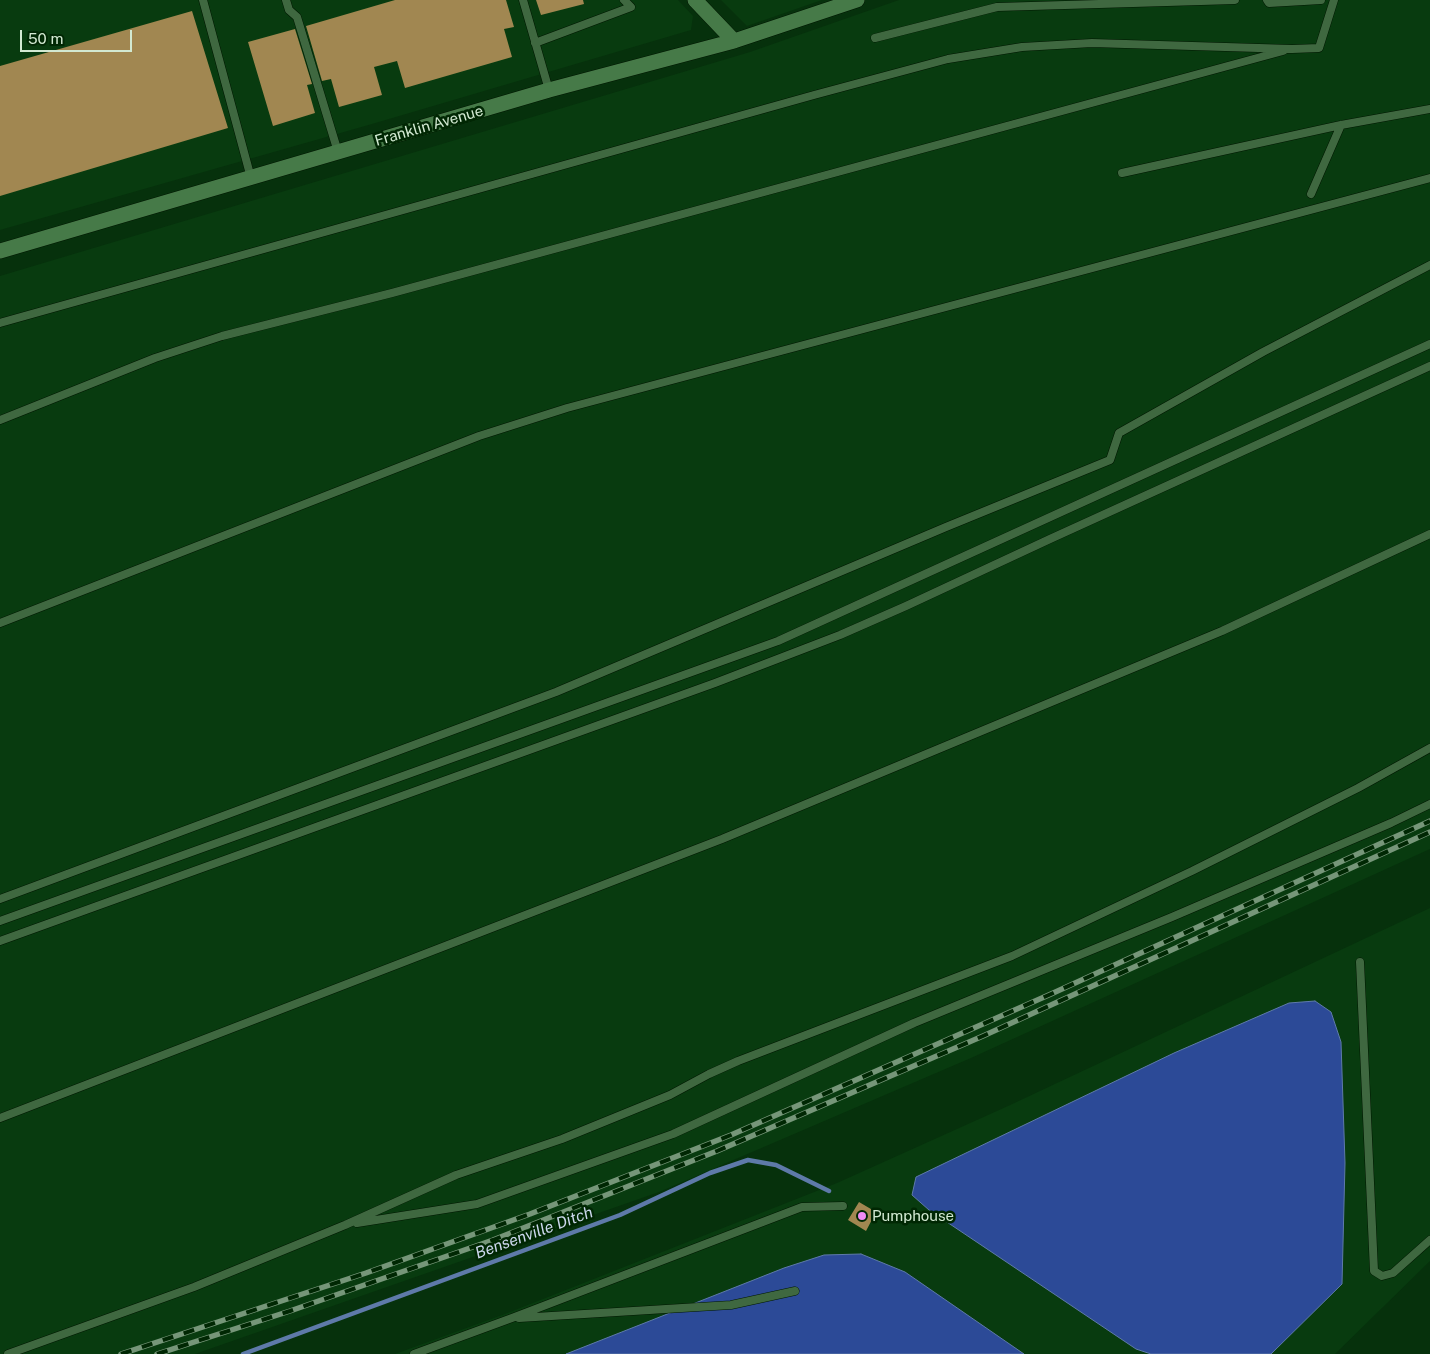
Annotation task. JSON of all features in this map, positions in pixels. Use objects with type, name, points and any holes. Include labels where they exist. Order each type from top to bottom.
[{"type":"main road","points":[[695,0],[734,41]]},
{"type":"main road","name":"Franklin Avenue","points":[[0,251],[549,90],[734,41],[857,0]]},
{"type":"lane","points":[[203,0],[251,178]]},
{"type":"lane","points":[[286,0],[289,10],[297,17],[338,152]]},
{"type":"lane","points":[[523,0],[549,90]]},
{"type":"lane","points":[[534,43],[631,7],[624,0]]},
{"type":"lane","points":[[875,38],[997,7],[1236,0]]},
{"type":"lane","points":[[1267,0],[1269,3],[1321,0]]},
{"type":"lane","points":[[0,323],[785,102],[948,59],[1022,47],[1092,43],[1292,49],[1319,48],[1334,0]]},
{"type":"lane","points":[[0,420],[155,358],[222,336],[401,290],[1292,49]]},
{"type":"lane","points":[[1122,173],[1341,125],[1430,109]]},
{"type":"lane","points":[[1311,194],[1341,125]]},
{"type":"lane","points":[[0,623],[452,446],[558,411],[1430,178]]},
{"type":"lane","points":[[0,899],[556,692],[946,527],[1110,460],[1120,433],[1263,352],[1430,265]]},
{"type":"lane","points":[[0,922],[778,641],[1143,477],[1430,344]]},
{"type":"lane","points":[[0,941],[840,635],[1430,366]]},
{"type":"lane","points":[[0,1118],[722,839],[1222,631],[1430,534]]},
{"type":"lane","points":[[8,1354],[194,1287],[346,1225],[456,1175],[562,1139],[670,1095],[738,1061],[1012,956],[1192,872],[1358,788],[1430,748]]},
{"type":"lane","points":[[346,1225],[477,1204],[673,1134],[914,1023],[1172,917],[1391,823],[1430,804]]},
{"type":"lane","points":[[1360,962],[1374,1271],[1382,1276],[1393,1273],[1430,1240]]},
{"type":"lane","points":[[414,1354],[802,1207],[843,1206]]},
{"type":"lane","points":[[512,1318],[731,1305],[795,1291]]},
{"type":"shaded area","points":[[0,0],[678,0],[693,16],[691,30],[372,124],[0,230]]},
{"type":"shaded area","points":[[721,0],[822,0],[747,26]]},
{"type":"shaded area","points":[[899,0],[1430,0],[1430,849],[971,1058],[659,1192],[195,1354],[0,1354],[0,276],[750,52]]},
{"type":"shaded area","points":[[1430,908],[1430,1261],[1335,1354],[395,1354],[505,1314],[837,1183],[1008,1106]]},
{"type":"water","points":[[1315,1001],[1331,1012],[1341,1042],[1345,1163],[1342,1284],[1271,1354],[1151,1354],[1136,1349],[929,1210],[912,1195],[916,1177],[1174,1053],[1289,1003]]},
{"type":"water","points":[[861,1254],[905,1272],[1024,1354],[566,1354],[784,1268],[824,1255]]},
{"type":"building","points":[[395,0],[506,0],[514,27],[504,29],[512,57],[405,88],[397,61],[374,67],[382,95],[339,107],[331,79],[322,81],[306,26]]},
{"type":"building","points":[[536,0],[583,0],[584,4],[541,15]]},
{"type":"building","points":[[192,11],[228,128],[0,196],[0,66]]},
{"type":"building","points":[[295,29],[312,84],[307,85],[315,113],[273,126],[248,42]]},
{"type":"building","name":"Pumphouse","points":[[859,1202],[876,1212],[866,1231],[848,1220]]},
{"type":"waterway","name":"Bensenville Ditch","points":[[243,1354],[620,1215],[710,1173],[748,1160],[776,1165],[829,1191]]},
{"type":"railway","points":[[121,1354],[366,1273],[530,1214],[731,1135],[1051,994],[1430,821]]},
{"type":"railway","points":[[157,1354],[290,1311],[493,1240],[717,1151],[983,1036],[1430,832]]},
{"type":"place","name":"Pumphouse","points":[[862,1216]]}]
